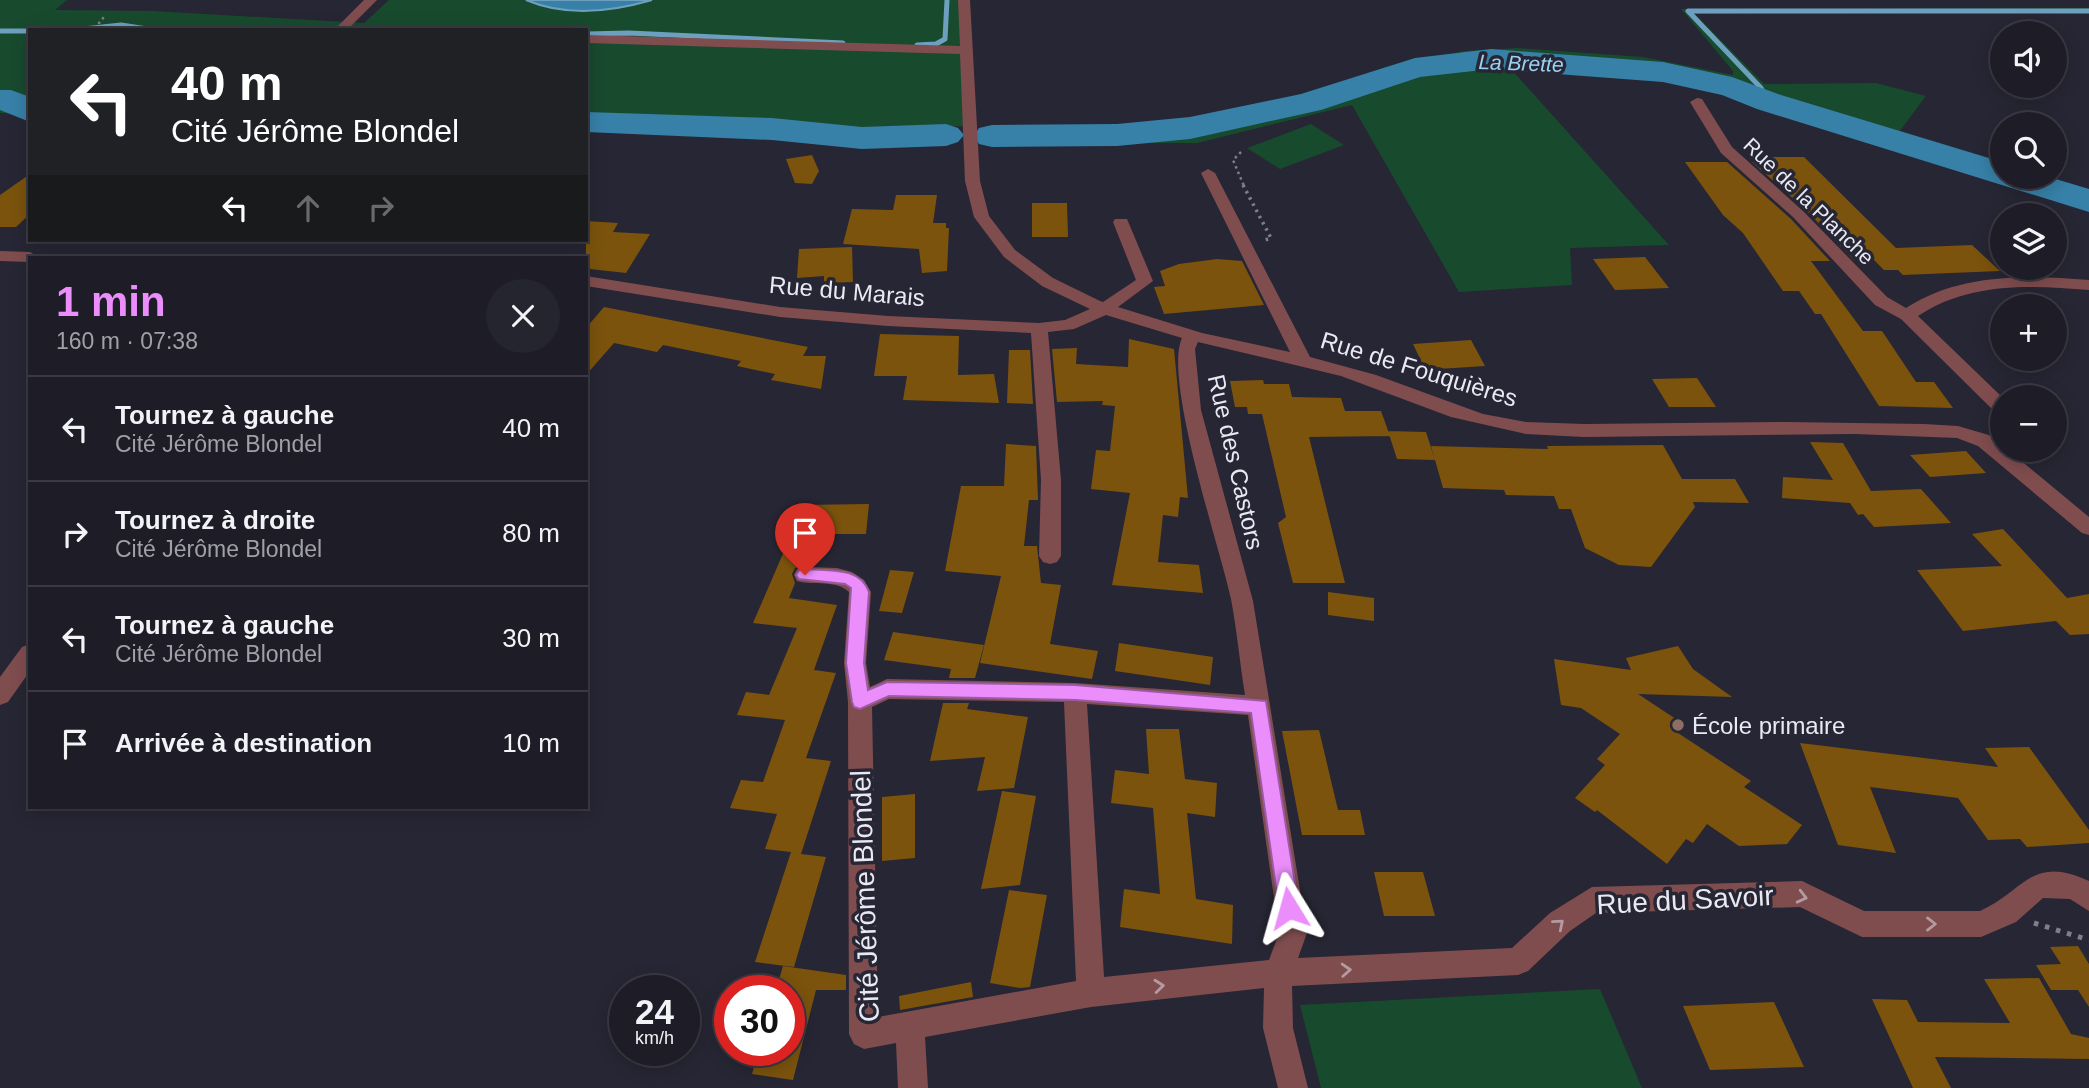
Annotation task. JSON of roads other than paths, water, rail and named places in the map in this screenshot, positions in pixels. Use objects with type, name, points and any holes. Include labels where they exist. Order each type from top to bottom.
[{"type":"street","points":[[342,28],[372,0]]},
{"type":"street","name":"Rue de Fouquières","points":[[964,0],[973,185],[981,216],[995,238],[1025,267],[1103,310],[1192,336],[1303,361],[1391,386],[1484,421],[1522,428],[1571,431],[1958,432],[1985,441],[2089,528]]},
{"type":"street","points":[[588,39],[653,38],[908,51],[966,50]]},
{"type":"street","name":"Rue de la Planche","points":[[1697,102],[1726,150],[1798,214],[1881,301],[1907,315],[1990,396]]},
{"type":"street","points":[[1208,173],[1303,361]]},
{"type":"street","name":"Rue du Marais","points":[[588,281],[780,312],[888,321],[1040,328],[1068,325],[1103,310],[1145,281],[1121,222]]},
{"type":"street","points":[[0,275],[15,257]]},
{"type":"street","points":[[1907,315],[1919,305],[1983,283],[2089,285]]},
{"type":"street","points":[[1040,328],[1051,480],[1050,556]]},
{"type":"street","name":"Rue des Castors","points":[[1192,336],[1186,349],[1192,410],[1242,601],[1259,706]]},
{"type":"street","points":[[1985,441],[1990,433]]},
{"type":"street","name":"Cité Jérôme Blondel","points":[[805,575],[849,579],[858,585],[860,592],[855,663],[860,702],[864,1034],[1091,993],[1278,973]]},
{"type":"street","points":[[0,695],[28,656]]},
{"type":"street","points":[[860,702],[887,689],[1075,693],[1259,706],[1293,933],[1278,973],[1278,1028],[1293,1088]]},
{"type":"street","points":[[1075,693],[1091,993]]},
{"type":"street","name":"Rue du Savoir","points":[[1278,973],[1518,961],[1560,922],[1592,900],[1802,894],[1862,924],[1981,924],[2007,914],[2036,886],[2069,885],[2084,892],[2089,898]]},
{"type":"street","points":[[910,1026],[913,1088]]},
{"type":"water","points":[[526,0],[652,0],[605,10],[573,11]]},
{"type":"waterway","points":[[917,45],[936,44],[945,39],[947,0]]},
{"type":"waterway","points":[[1769,102],[1761,88],[1688,11],[2089,11]]},
{"type":"waterway","points":[[93,28],[121,25],[141,28]]},
{"type":"waterway","points":[[0,31],[28,31]]},
{"type":"waterway","points":[[588,34],[629,33],[843,43]]},
{"type":"waterway","name":"La Brette","points":[[992,136],[1117,135],[1190,128],[1309,103],[1415,68],[1491,59],[1663,72],[1732,87],[1769,102],[1990,170]]},
{"type":"waterway","points":[[0,100],[11,100],[28,111]]},
{"type":"waterway","points":[[588,122],[772,129],[862,138],[946,135]]},
{"type":"waterway","name":"La Brette","points":[[2050,189],[2089,201]]},
{"type":"place","name":"École primaire","points":[[1678,725]]}]
